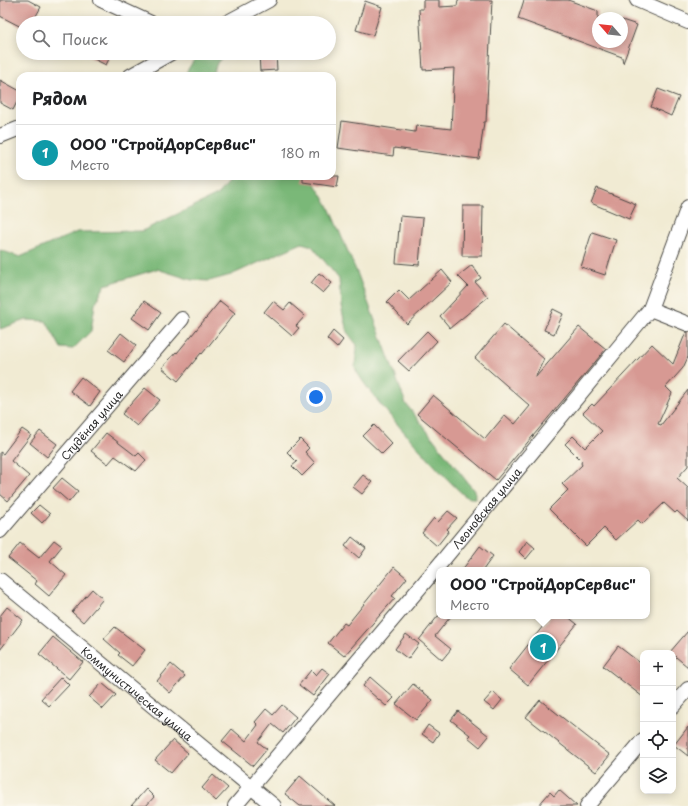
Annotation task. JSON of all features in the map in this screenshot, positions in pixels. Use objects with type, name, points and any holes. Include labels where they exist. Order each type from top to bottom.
[{"type":"street","points":[[101,0],[136,16]]},
{"type":"street","points":[[239,16],[269,0]]},
{"type":"street","points":[[637,0],[688,22]]},
{"type":"street","points":[[137,72],[159,60]]},
{"type":"street","points":[[0,136],[16,130]]},
{"type":"street","name":"Леоновская улица","points":[[437,567],[650,309],[688,207]]},
{"type":"street","points":[[650,309],[688,324]]},
{"type":"street","name":"Студёная улица","points":[[0,531],[182,319]]},
{"type":"street","name":"Леоновская улица","points":[[235,806],[436,569]]},
{"type":"street","name":"Коммунистическая улица","points":[[0,580],[274,806]]},
{"type":"street","points":[[676,703],[688,689]]},
{"type":"street","points":[[587,806],[640,744]]},
{"type":"green space","points":[[194,60],[220,60],[214,72],[186,72]]},
{"type":"green space","points":[[230,180],[312,180],[328,205],[358,275],[406,404],[475,492],[475,498],[465,496],[454,486],[404,432],[360,377],[355,367],[357,345],[347,332],[341,306],[339,279],[312,246],[302,243],[231,275],[209,281],[192,280],[157,269],[105,285],[95,304],[91,331],[73,349],[61,348],[46,321],[26,320],[0,329],[0,250],[20,257],[77,232],[142,231],[217,195]]},
{"type":"building","points":[[0,0],[28,0],[41,7],[36,16],[16,16],[16,24],[0,16]]},
{"type":"building","points":[[423,0],[439,0],[439,7],[457,6],[458,0],[492,0],[486,122],[484,122],[479,159],[394,148],[393,156],[338,148],[342,121],[415,132],[416,125],[451,129],[454,68],[423,70],[419,9],[423,9]]},
{"type":"building","points":[[524,0],[568,0],[598,11],[592,12],[592,46],[518,19]]},
{"type":"building","points":[[365,1],[382,7],[373,35],[356,30]]},
{"type":"building","points":[[628,22],[637,25],[623,63],[622,57],[597,48],[628,48]]},
{"type":"building","points":[[96,60],[108,60],[106,65]]},
{"type":"building","points":[[259,60],[276,60],[277,70],[260,71]]},
{"type":"building","points":[[0,80],[16,89],[16,104],[13,110],[0,103]]},
{"type":"building","points":[[658,89],[679,97],[671,116],[651,107]]},
{"type":"building","points":[[336,176],[339,176],[337,187],[303,182],[303,180],[336,180]]},
{"type":"building","points":[[597,188],[636,204],[629,219],[591,203]]},
{"type":"building","points":[[463,206],[483,206],[482,256],[462,256]]},
{"type":"building","points":[[400,216],[423,218],[419,265],[396,263]]},
{"type":"building","points":[[592,232],[616,240],[605,275],[581,267]]},
{"type":"building","points":[[472,265],[481,278],[475,282],[488,297],[450,328],[440,316],[468,286],[458,276]]},
{"type":"building","points":[[442,270],[452,282],[407,324],[387,302],[399,290],[409,300]]},
{"type":"building","points":[[319,273],[332,283],[323,293],[311,283]]},
{"type":"building","points":[[144,301],[161,313],[149,330],[132,318]]},
{"type":"building","points":[[220,301],[235,313],[178,381],[162,368],[176,352],[177,353]]},
{"type":"building","points":[[273,301],[284,310],[290,303],[305,316],[296,326],[299,328],[292,336],[264,312]]},
{"type":"building","points":[[553,309],[563,314],[554,334],[544,330]]},
{"type":"building","points":[[504,324],[544,359],[535,378],[579,327],[606,349],[496,480],[417,414],[433,395],[485,439],[505,415],[515,424],[530,406],[475,358]]},
{"type":"building","points":[[333,331],[343,340],[337,348],[327,339]]},
{"type":"building","points":[[427,331],[437,341],[409,371],[398,361]]},
{"type":"building","points":[[686,332],[688,332],[688,357],[683,368],[666,387],[672,393],[658,424],[661,425],[688,390],[688,466],[677,478],[688,488],[688,521],[677,511],[675,513],[664,503],[642,524],[638,520],[616,540],[604,528],[586,546],[549,509],[568,490],[562,484],[582,465],[582,461],[565,444],[573,436],[585,448],[602,431],[583,413],[592,404],[594,406],[652,344],[673,364]]},
{"type":"building","points":[[121,333],[136,345],[124,362],[108,350]]},
{"type":"building","points":[[81,377],[100,392],[90,406],[70,391]]},
{"type":"building","points":[[145,388],[160,400],[137,426],[122,414]]},
{"type":"building","points":[[374,425],[392,444],[382,454],[363,436]]},
{"type":"building","points":[[22,429],[31,435],[11,461],[29,476],[8,501],[0,494],[0,452],[3,454]]},
{"type":"building","points":[[40,431],[57,444],[47,457],[30,443]]},
{"type":"building","points":[[106,433],[136,456],[139,453],[146,460],[136,471],[115,456],[108,464],[91,451]]},
{"type":"building","points":[[300,439],[309,448],[305,452],[315,463],[302,476],[292,466],[297,462],[287,452]]},
{"type":"building","points":[[363,475],[372,482],[362,494],[353,487]]},
{"type":"building","points":[[62,478],[78,491],[69,502],[53,488]]},
{"type":"building","points":[[39,505],[50,514],[42,523],[31,513]]},
{"type":"building","points":[[448,511],[457,518],[447,529],[449,531],[437,546],[422,533],[434,518],[438,522]]},
{"type":"building","points":[[352,537],[366,548],[359,558],[345,546]]},
{"type":"building","points":[[54,540],[62,546],[50,561],[66,575],[49,596],[35,584],[37,581],[8,558],[20,543],[39,558]]},
{"type":"building","points":[[527,541],[535,548],[526,559],[519,552]]},
{"type":"building","points":[[480,546],[493,556],[485,567],[464,567]]},
{"type":"building","points":[[394,567],[407,578],[392,596],[395,598],[344,656],[328,643],[344,623],[347,625]]},
{"type":"building","points":[[92,589],[103,599],[83,622],[72,612]]},
{"type":"building","points":[[7,607],[23,620],[0,650],[0,616]]},
{"type":"building","points":[[436,619],[449,619],[435,636],[451,649],[442,660],[419,640]]},
{"type":"building","points":[[549,619],[571,619],[577,624],[528,685],[509,669]]},
{"type":"building","points":[[115,627],[145,650],[132,666],[118,655],[120,653],[104,639]]},
{"type":"building","points":[[688,631],[688,667],[676,657],[676,650],[672,650]]},
{"type":"building","points":[[406,634],[419,644],[408,659],[395,649]]},
{"type":"building","points":[[53,637],[83,662],[69,679],[39,654]]},
{"type":"building","points":[[618,646],[640,663],[640,695],[603,666]]},
{"type":"building","points":[[171,664],[185,676],[170,693],[157,681]]},
{"type":"building","points":[[322,668],[330,674],[313,696],[299,685],[311,670],[316,675]]},
{"type":"building","points":[[61,677],[69,685],[49,706],[41,699]]},
{"type":"building","points":[[370,677],[394,698],[386,706],[363,686]]},
{"type":"building","points":[[102,683],[116,695],[103,709],[89,697]]},
{"type":"building","points":[[413,684],[433,700],[416,720],[396,704]]},
{"type":"building","points":[[493,692],[502,700],[494,710],[484,702]]},
{"type":"building","points":[[540,700],[610,755],[596,772],[526,717]]},
{"type":"building","points":[[282,705],[296,717],[283,733],[272,724],[258,742],[267,749],[253,766],[222,741],[232,729],[246,741],[258,725],[255,722],[266,709],[273,715]]},
{"type":"building","points":[[458,711],[489,736],[480,747],[468,737],[470,735],[451,720]]},
{"type":"building","points":[[428,725],[439,733],[433,742],[422,734]]},
{"type":"building","points":[[688,727],[688,756],[676,747],[676,742]]},
{"type":"building","points":[[173,740],[188,753],[171,773],[155,760]]},
{"type":"building","points":[[213,775],[228,788],[216,801],[202,788]]},
{"type":"building","points":[[300,776],[335,806],[300,806],[285,794]]},
{"type":"building","points":[[146,789],[154,797],[146,806],[131,806]]},
{"type":"building","points":[[559,790],[577,806],[538,806],[550,792],[554,796]]},
{"type":"place","name":"ООО \"СтройДорСервис\"","points":[[543,647]]}]
